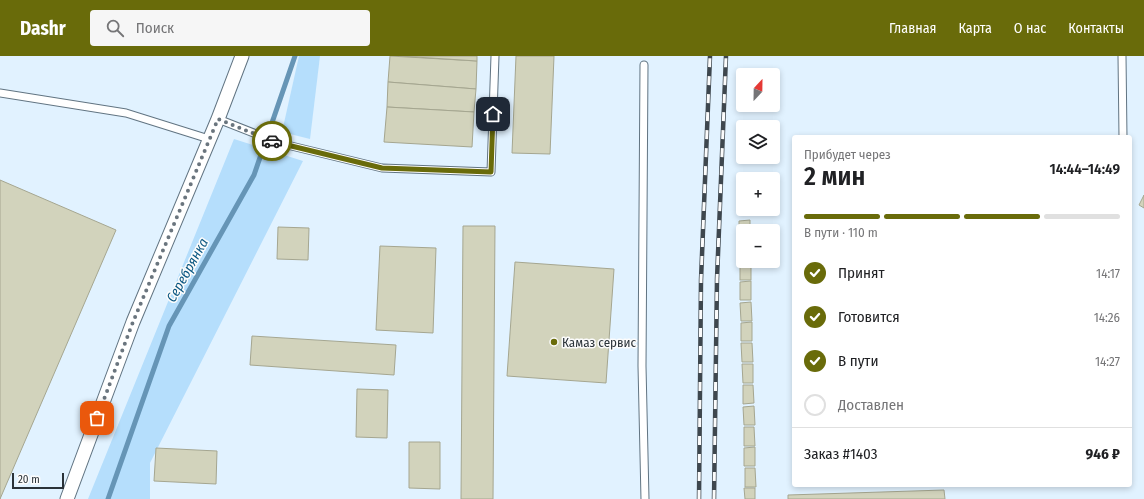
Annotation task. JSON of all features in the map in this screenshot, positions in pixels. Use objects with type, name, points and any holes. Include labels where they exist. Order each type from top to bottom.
[{"type":"street","points":[[68,499],[133,322],[218,119],[242,56]]},
{"type":"lane","points":[[218,119],[279,143],[382,168],[491,172],[495,56]]},
{"type":"lane","points":[[1122,56],[1123,135]]},
{"type":"lane","points":[[644,65],[642,366],[645,499]]},
{"type":"lane","points":[[0,93],[126,113],[209,139]]},
{"type":"shaded area","points":[[299,56],[320,56],[310,139],[282,132]]},
{"type":"shaded area","points":[[234,139],[303,161],[150,463],[150,499],[88,499]]},
{"type":"building","points":[[390,56],[477,61],[476,89],[388,82]]},
{"type":"building","points":[[400,56],[477,56],[477,61]]},
{"type":"building","points":[[516,56],[554,56],[550,154],[512,153]]},
{"type":"building","points":[[388,82],[476,89],[474,112],[387,107]]},
{"type":"building","points":[[387,107],[474,112],[472,147],[384,142]]},
{"type":"building","points":[[0,180],[116,230],[0,499]]},
{"type":"building","points":[[1144,195],[1144,208],[1139,205]]},
{"type":"building","points":[[750,220],[750,224],[739,224],[739,221]]},
{"type":"building","points":[[463,226],[495,226],[493,499],[461,499]]},
{"type":"building","points":[[278,227],[309,228],[308,260],[277,259]]},
{"type":"building","points":[[380,246],[436,248],[433,333],[376,330]]},
{"type":"building","points":[[515,262],[614,269],[606,383],[507,376]]},
{"type":"building","points":[[740,268],[751,268],[751,280],[740,280]]},
{"type":"building","points":[[751,281],[751,300],[740,300],[740,282]]},
{"type":"building","points":[[751,302],[752,321],[741,321],[740,303]]},
{"type":"building","points":[[752,322],[752,341],[741,341],[741,323]]},
{"type":"building","points":[[252,336],[396,345],[394,375],[250,365]]},
{"type":"building","points":[[741,343],[752,343],[753,362],[742,362]]},
{"type":"building","points":[[742,364],[753,364],[753,383],[743,383]]},
{"type":"building","points":[[743,385],[753,385],[754,403],[743,404]]},
{"type":"building","points":[[357,389],[388,390],[387,438],[356,437]]},
{"type":"building","points":[[754,406],[755,425],[744,425],[743,407]]},
{"type":"building","points":[[744,427],[754,427],[755,446],[744,446]]},
{"type":"building","points":[[409,442],[440,442],[440,489],[409,488]]},
{"type":"building","points":[[755,447],[755,466],[744,466],[744,448]]},
{"type":"building","points":[[156,448],[217,451],[216,484],[154,481]]},
{"type":"building","points":[[745,468],[755,468],[756,487],[745,487]]},
{"type":"building","points":[[744,488],[755,488],[755,499],[745,499]]},
{"type":"building","points":[[944,490],[945,499],[788,499],[788,495]]},
{"type":"waterway","name":"Серебрянка","points":[[108,499],[169,326],[254,175],[295,56]]},
{"type":"railway","points":[[699,499],[701,280],[710,56]]},
{"type":"railway","points":[[714,499],[717,279],[726,56]]},
{"type":"way so far","points":[[97,418],[133,322],[218,119],[272,141]]},
{"type":"place","name":"Камаз сервис","points":[[554,342]]},
{"type":"route","points":[[272,141],[382,168],[491,172],[493,114]]}]
